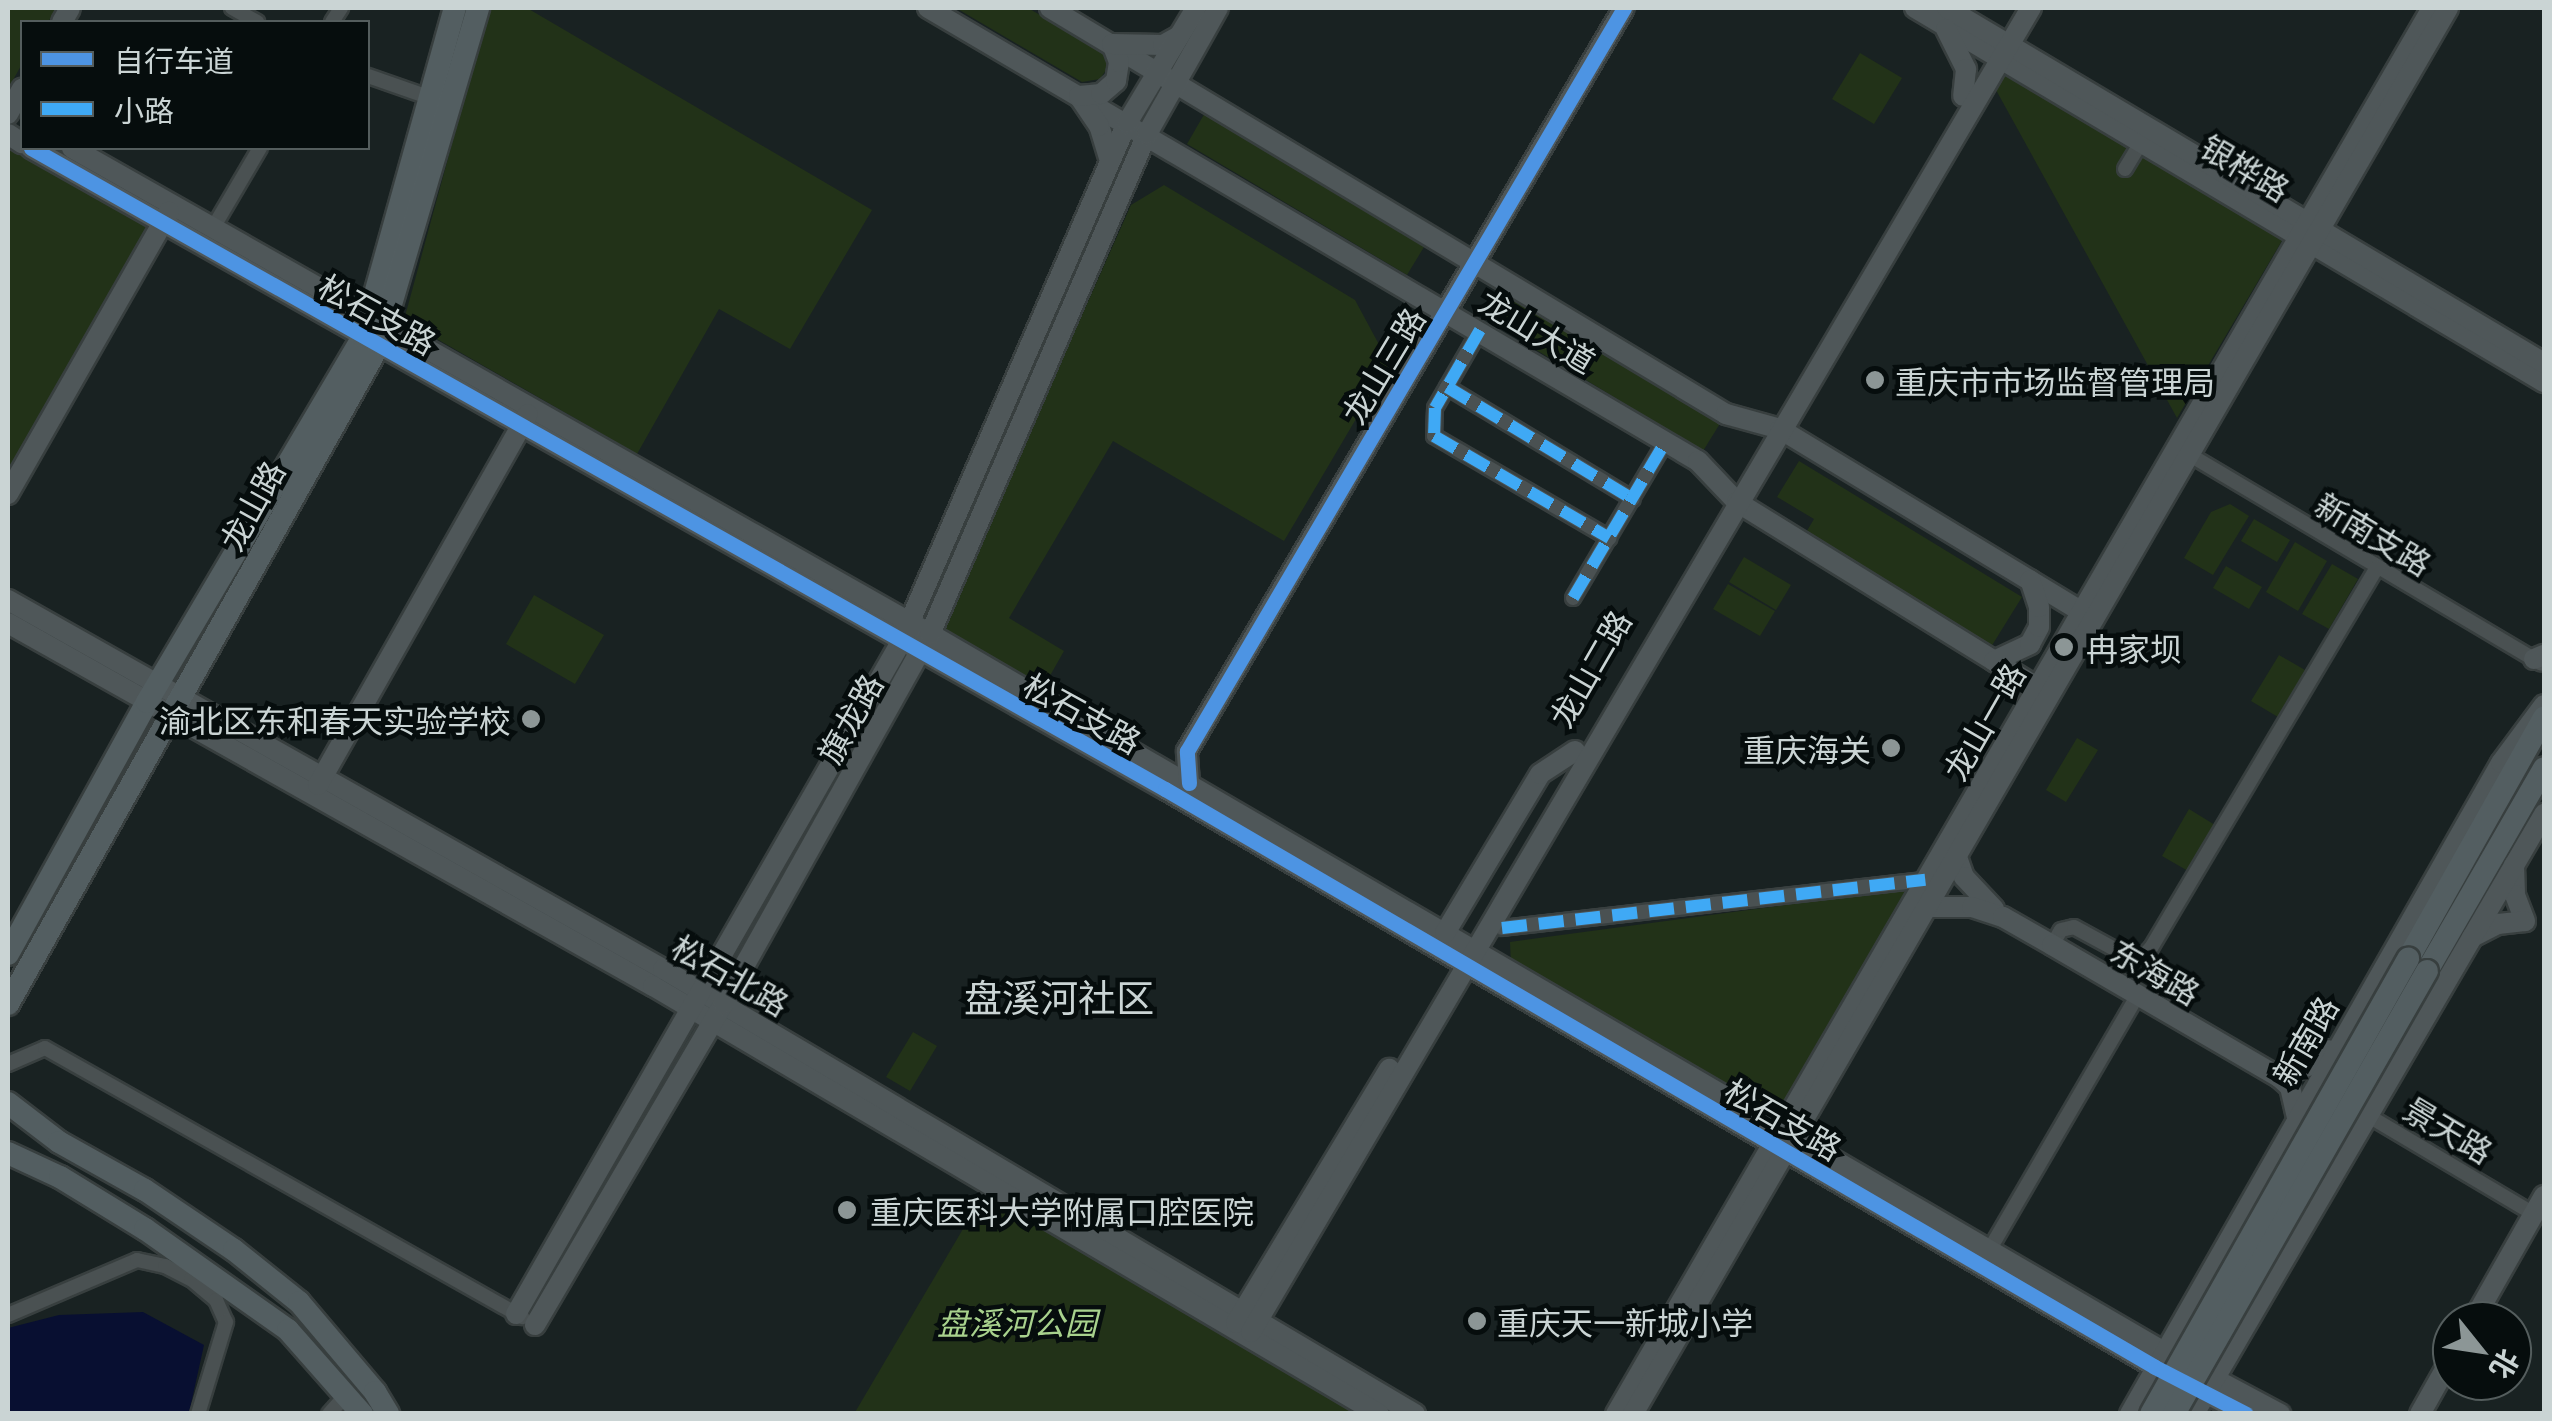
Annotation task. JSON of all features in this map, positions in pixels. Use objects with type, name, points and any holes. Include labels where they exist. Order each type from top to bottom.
[{"type":"main road","name":"龙山路","points":[[8,954],[152,694],[374,331],[456,8]]},
{"type":"main road","name":"龙山路","points":[[8,1004],[175,706],[374,331],[478,8]]},
{"type":"main road","name":"龙山大道","points":[[928,8],[1698,461],[1732,497],[2043,691]]},
{"type":"main road","name":"龙山大道","points":[[1050,8],[1476,260],[1726,414],[1774,428],[2088,615]]},
{"type":"main road","points":[[516,1314],[901,642],[1127,123],[1166,77],[1179,36],[1196,8]]},
{"type":"main road","name":"旗龙路","points":[[535,1325],[718,1012],[925,643],[1147,134],[1166,77],[1218,8]]},
{"type":"main road","name":"龙山三路","points":[[1187,751],[1624,8]]},
{"type":"main road","name":"银桦路","points":[[1914,8],[1946,13],[2142,139],[2544,363]]},
{"type":"main road","points":[[1963,96],[1966,69],[1946,13],[1981,8]]},
{"type":"main road","points":[[1999,48],[2015,8]]},
{"type":"main road","points":[[1999,48],[2031,8]]},
{"type":"main road","name":"龙山一路","points":[[2311,232],[2432,8]]},
{"type":"main road","name":"龙山一路","points":[[1633,1414],[1925,880],[2043,691],[2311,232],[2448,8]]},
{"type":"main road","points":[[1110,162],[1099,126],[1080,96],[1102,94],[1116,81],[1120,62],[1112,44],[1163,45],[1179,36]]},
{"type":"main road","name":"银桦路","points":[[1999,48],[2311,232],[2544,382]]},
{"type":"main road","name":"龙山二路","points":[[1774,428],[1963,96],[1999,48]]},
{"type":"main road","name":"龙山二路","points":[[1245,1325],[1999,48]]},
{"type":"main road","name":"松石支路","points":[[35,150],[168,214],[526,417],[910,623],[925,643],[1464,951],[2159,1360],[2211,1384]]},
{"type":"main road","name":"松石支路","points":[[75,150],[168,214],[213,228],[374,331]]},
{"type":"main road","points":[[8,494],[168,214]]},
{"type":"main road","name":"松石支路","points":[[526,417],[901,642],[925,643],[1156,764],[1464,951]]},
{"type":"main road","points":[[317,786],[526,417]]},
{"type":"main road","points":[[1994,661],[2030,644],[2040,627],[2039,607],[2030,580]]},
{"type":"main road","name":"松石北路","points":[[8,600],[152,694]]},
{"type":"main road","name":"松石北路","points":[[8,623],[175,706],[718,1012],[1245,1325],[1379,1414]]},
{"type":"main road","name":"龙山一路","points":[[1616,1414],[1957,858],[2043,691]]},
{"type":"main road","name":"新南路","points":[[2130,1414],[2501,764],[2544,705]]},
{"type":"main road","name":"新南路","points":[[2174,1414],[2417,965],[2544,718]]},
{"type":"main road","points":[[1156,764],[1187,751],[1189,783]]},
{"type":"main road","points":[[1581,755],[1579,799],[1502,928],[1464,951],[1540,774],[1581,755]]},
{"type":"main road","name":"新南路","points":[[2151,1414],[2417,965],[2544,768]]},
{"type":"main road","points":[[2194,1414],[2544,814]]},
{"type":"main road","name":"东海路","points":[[1957,858],[1975,902],[2279,1077]]},
{"type":"main road","points":[[2514,865],[2515,895],[2525,920],[2544,932]]},
{"type":"main road","points":[[1928,907],[1975,902]]},
{"type":"main road","points":[[2472,937],[2498,924],[2525,920]]},
{"type":"main road","points":[[2279,1077],[2312,1065],[2340,1042]]},
{"type":"main road","points":[[2279,1077],[2290,1086],[2297,1118]]},
{"type":"main road","points":[[8,1103],[59,1142],[145,1190],[234,1250],[299,1302],[376,1392],[402,1414]]},
{"type":"main road","points":[[8,1152],[60,1176],[145,1229],[288,1330],[362,1414]]},
{"type":"main road","points":[[2484,1301],[2539,1205]]},
{"type":"main road","name":"松石北路","points":[[1245,1325],[1416,1414]]},
{"type":"main road","points":[[2211,1384],[2246,1414]]},
{"type":"main road","points":[[2211,1384],[2280,1414]]},
{"type":"main road","points":[[376,1392],[388,1414]]},
{"type":"street","points":[[370,77],[431,98]]},
{"type":"street","points":[[2126,169],[2142,139]]},
{"type":"street","points":[[213,228],[259,150]]},
{"type":"street","points":[[1480,330],[1434,408],[1434,436],[1610,538]]},
{"type":"street","points":[[1446,387],[1633,499]]},
{"type":"street","points":[[1574,598],[1666,442]]},
{"type":"street","name":"新南支路","points":[[2182,451],[2541,660]]},
{"type":"street","points":[[2052,946],[2061,930],[2074,927],[2129,957],[2142,957],[2151,948],[2377,567]]},
{"type":"street","points":[[1502,928],[1925,880]]},
{"type":"street","points":[[1985,1257],[2138,995]]},
{"type":"street","points":[[8,1064],[45,1048],[535,1325]]},
{"type":"street","name":"景天路","points":[[2367,1114],[2539,1205]]},
{"type":"street","points":[[8,1315],[137,1260],[165,1266],[192,1279],[216,1300],[226,1322],[198,1414]]},
{"type":"street","points":[[329,1414],[351,1404]]},
{"type":"green space","points":[[8,8],[57,8],[49,20],[20,20],[20,68],[8,89]]},
{"type":"green space","points":[[489,8],[527,8],[872,210],[790,349],[719,309],[637,454],[404,320]]},
{"type":"green space","points":[[956,8],[1028,8],[1102,51],[1108,67],[1100,79],[1082,82]]},
{"type":"green space","points":[[1860,53],[1902,78],[1874,124],[1832,99]]},
{"type":"green space","points":[[2005,73],[2283,239],[2177,418],[1996,90]]},
{"type":"green space","points":[[1206,111],[1427,242],[1407,275],[1187,144]]},
{"type":"green space","points":[[8,139],[20,146],[20,150],[27,150],[155,223],[8,482]]},
{"type":"green space","points":[[1164,185],[1355,300],[1389,363],[1284,541],[1113,441],[1009,618],[1064,651],[1043,688],[942,630],[1131,205]]},
{"type":"green space","points":[[1509,294],[1721,422],[1703,451],[1492,323]]},
{"type":"green space","points":[[1799,461],[2022,597],[1991,647],[1805,534],[1814,519],[1777,497]]},
{"type":"green space","points":[[2230,504],[2249,516],[2213,575],[2184,558],[2211,512]]},
{"type":"green space","points":[[2254,519],[2290,540],[2277,562],[2241,541]]},
{"type":"green space","points":[[2295,542],[2327,561],[2298,611],[2266,592]]},
{"type":"green space","points":[[1744,557],[1791,585],[1776,610],[1729,582]]},
{"type":"green space","points":[[2332,564],[2358,579],[2329,629],[2302,614]]},
{"type":"green space","points":[[2226,566],[2262,587],[2249,609],[2213,588]]},
{"type":"green space","points":[[1728,584],[1775,611],[1760,636],[1713,609]]},
{"type":"green space","points":[[534,595],[604,635],[575,684],[506,644]]},
{"type":"green space","points":[[2279,655],[2305,670],[2278,717],[2251,701]]},
{"type":"green space","points":[[2077,738],[2098,750],[2066,802],[2046,790]]},
{"type":"green space","points":[[2189,809],[2215,825],[2188,871],[2162,856]]},
{"type":"green space","points":[[1913,888],[1778,1121],[1511,964],[1510,942]]},
{"type":"green space","points":[[913,1032],[937,1046],[910,1091],[886,1077]]},
{"type":"green space","name":"盘溪河公园","points":[[983,1195],[1360,1413],[854,1414]]},
{"type":"water","points":[[143,1312],[204,1345],[189,1413],[8,1413],[8,1328],[59,1315]]},
{"type":"marked path","points":[[1480,330],[1435,408],[1434,436],[1609,538]]},
{"type":"marked path","points":[[1447,387],[1633,499]]},
{"type":"marked path","points":[[1573,598],[1666,441]]},
{"type":"marked path","points":[[1502,928],[1925,880]]},
{"type":"cycle path","points":[[1189,783],[1187,751],[1624,8]]},
{"type":"cycle path","points":[[35,150],[1165,789],[2155,1367],[2246,1414]]},
{"type":"place","name":"重庆市市场监督管理局","points":[[1875,380]]},
{"type":"place","name":"冉家坝","points":[[2064,647]]},
{"type":"place","name":"渝北区东和春天实验学校","points":[[531,719]]},
{"type":"place","name":"重庆海关","points":[[1891,748]]},
{"type":"place","name":"重庆医科大学附属口腔医院","points":[[847,1210]]},
{"type":"place","name":"重庆天一新城小学","points":[[1477,1321]]},
{"type":"district","name":"盘溪河社区","points":[[1059,996]]}]
